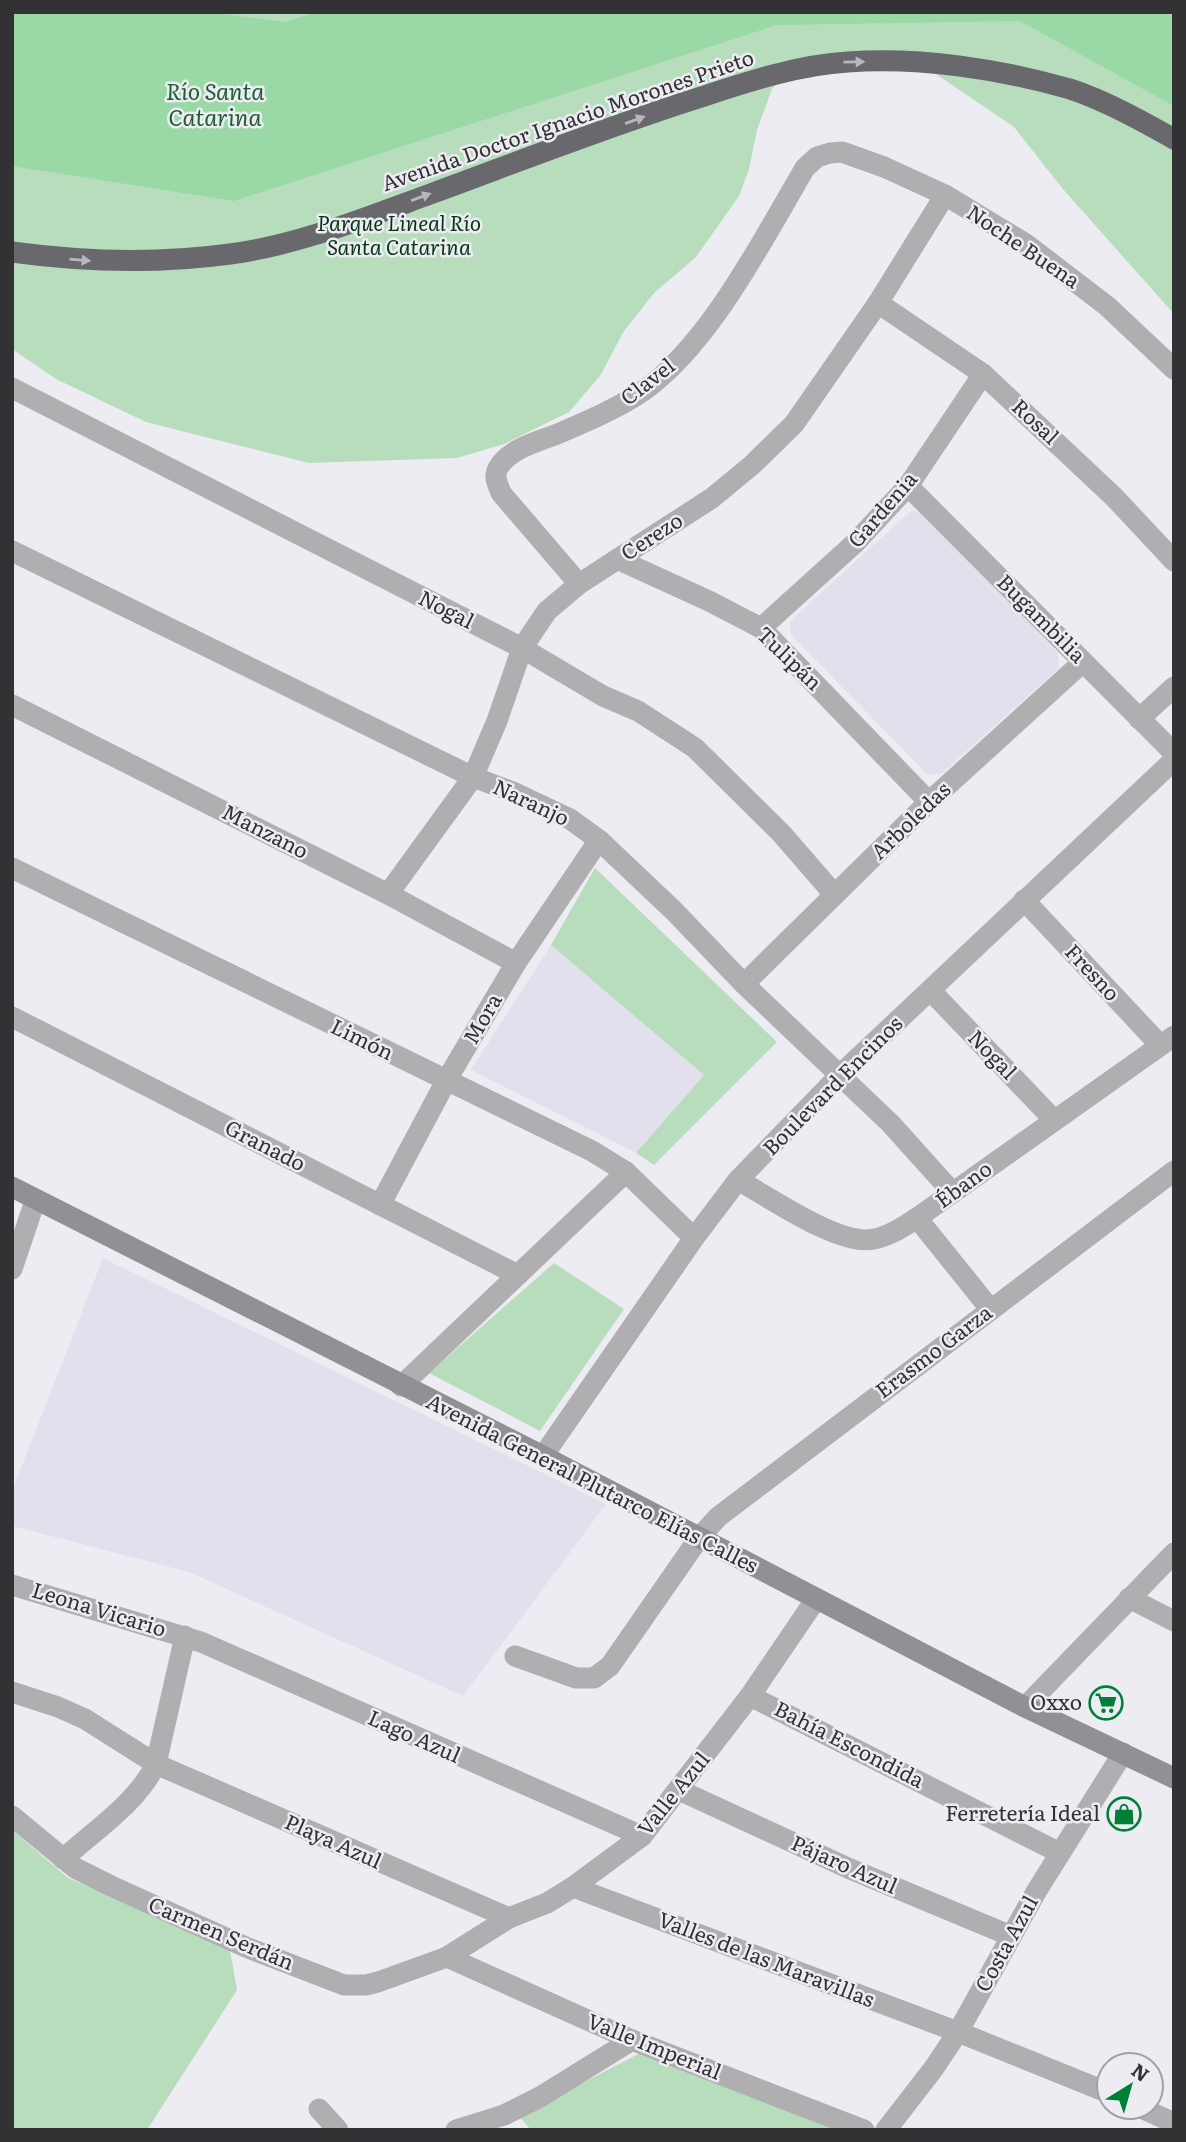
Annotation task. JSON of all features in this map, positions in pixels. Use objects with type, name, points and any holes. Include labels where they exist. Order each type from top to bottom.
[{"type":"highway","name":"Avenida Doctor Ignacio Morones Prieto","points":[[12,253],[95,261],[166,260],[232,254],[359,220],[665,108],[758,79],[847,62],[909,63],[983,69],[1072,90],[1174,138]]},
{"type":"street","name":"Clavel","points":[[579,584],[501,493],[495,478],[498,469],[520,449],[615,408],[644,390],[670,368],[694,343],[721,305],[805,168],[817,157],[830,153],[852,154]]},
{"type":"street","name":"Noche Buena","points":[[852,154],[945,195],[1026,244],[1107,306],[1174,369]]},
{"type":"street","name":"Cerezo","points":[[388,894],[473,778],[497,721],[522,649],[547,611],[579,584],[712,498],[752,465],[794,424],[878,303],[945,195]]},
{"type":"street","name":"Rosal","points":[[878,303],[983,374],[1114,497],[1174,561]]},
{"type":"street","name":"Gardenia","points":[[761,628],[855,543],[908,486],[983,374]]},
{"type":"street","name":"Nogal","points":[[12,388],[522,649],[603,696],[638,711],[695,748],[781,833],[834,894]]},
{"type":"street","name":"Bugambilia","points":[[908,486],[1174,753]]},
{"type":"street","name":"Naranjo","points":[[12,551],[473,778],[513,792],[570,819],[599,841],[674,911],[744,984],[891,1124],[953,1193]]},
{"type":"street","name":"Tulipán","points":[[617,559],[761,628],[929,802]]},
{"type":"street","name":"Arboledas","points":[[744,984],[929,802],[1083,662]]},
{"type":"street","points":[[1139,719],[1174,687]]},
{"type":"street","name":"Manzano","points":[[12,705],[388,894],[516,963]]},
{"type":"street","name":"Boulevard Encinos","points":[[543,1457],[694,1238],[738,1180],[840,1074],[1174,760]]},
{"type":"street","name":"Mora","points":[[380,1205],[446,1081],[516,963],[599,841]]},
{"type":"street","name":"Limón","points":[[12,868],[592,1152],[626,1172],[694,1238]]},
{"type":"street","name":"Fresno","points":[[1024,900],[1167,1041]]},
{"type":"street","name":"Nogal","points":[[931,990],[1054,1120]]},
{"type":"street","name":"Granado","points":[[12,1017],[518,1275]]},
{"type":"street","name":"Ébano","points":[[738,1180],[833,1233],[854,1240],[873,1240],[917,1218],[1167,1041]]},
{"type":"street","name":"Erasmo Garza","points":[[514,1656],[576,1678],[586,1680],[601,1674],[618,1657],[709,1525],[737,1501],[1174,1171]]},
{"type":"street","points":[[401,1386],[626,1172]]},
{"type":"street","name":"Avenida General Plutarco Elías Calles","points":[[12,1187],[543,1457],[1025,1707],[1174,1778]]},
{"type":"street","points":[[12,1269],[35,1200]]},
{"type":"street","points":[[917,1218],[991,1310]]},
{"type":"street","points":[[1025,1707],[1174,1553]]},
{"type":"street","name":"Leona Vicario","points":[[12,1585],[185,1636]]},
{"type":"street","points":[[1129,1598],[1174,1621]]},
{"type":"street","name":"Valle Azul","points":[[447,1957],[509,1918],[547,1903],[573,1887],[642,1836],[750,1696],[816,1599]]},
{"type":"street","points":[[63,1859],[143,1787],[156,1764],[185,1636]]},
{"type":"street","name":"Lago Azul","points":[[185,1636],[642,1836]]},
{"type":"street","name":"Playa Azul","points":[[12,1692],[85,1719],[156,1764],[509,1918]]},
{"type":"street","name":"Bahía Escondida","points":[[750,1696],[1060,1853]]},
{"type":"street","name":"Costa Azul","points":[[886,2130],[958,2032],[1060,1853],[1123,1753]]},
{"type":"street","name":"Pájaro Azul","points":[[679,1790],[848,1868],[1011,1936]]},
{"type":"street","name":"Carmen Serdán","points":[[12,1816],[63,1859],[91,1877],[248,1948],[344,1985],[378,1982],[447,1957]]},
{"type":"street","name":"Valles de las Maravillas","points":[[573,1887],[958,2032],[1095,2087]]},
{"type":"street","name":"Valle Imperial","points":[[447,1957],[632,2040],[864,2130]]},
{"type":"street","points":[[456,2130],[510,2123],[540,2098],[632,2040]]},
{"type":"street","points":[[319,2109],[338,2130]]},
{"type":"shaded area","points":[[912,510],[926,514],[1058,653],[1059,668],[941,774],[927,774],[791,635],[790,621]]},
{"type":"shaded area","points":[[551,945],[705,1075],[636,1153],[471,1070]]},
{"type":"shaded area","points":[[103,1258],[606,1504],[463,1696],[189,1572],[12,1526],[12,1491]]},
{"type":"green space","name":"Parque Lineal Río Santa Catarina","points":[[12,12],[1174,12],[1174,314],[1062,188],[1014,127],[927,68],[791,66],[772,89],[757,130],[749,169],[739,196],[696,257],[654,293],[624,331],[600,376],[569,412],[504,444],[457,458],[309,463],[146,422],[56,379],[12,349]]},
{"type":"green space","points":[[595,868],[777,1042],[654,1165],[636,1153],[704,1075],[551,945]]},
{"type":"green space","points":[[554,1263],[624,1309],[540,1431],[429,1373]]},
{"type":"green space","points":[[12,1830],[68,1878],[229,1945],[237,1990],[147,2130],[12,2130]]},
{"type":"green space","points":[[644,2051],[835,2130],[531,2130],[519,2116]]},
{"type":"water","name":"Río Santa Catarina","points":[[12,12],[208,12],[285,22],[317,12],[1174,12],[1174,106],[1020,21],[777,25],[234,201],[12,166]]},
{"type":"place","name":"Oxxo","points":[[1106,1703]]},
{"type":"place","name":"Ferretería Ideal","points":[[1124,1814]]}]
